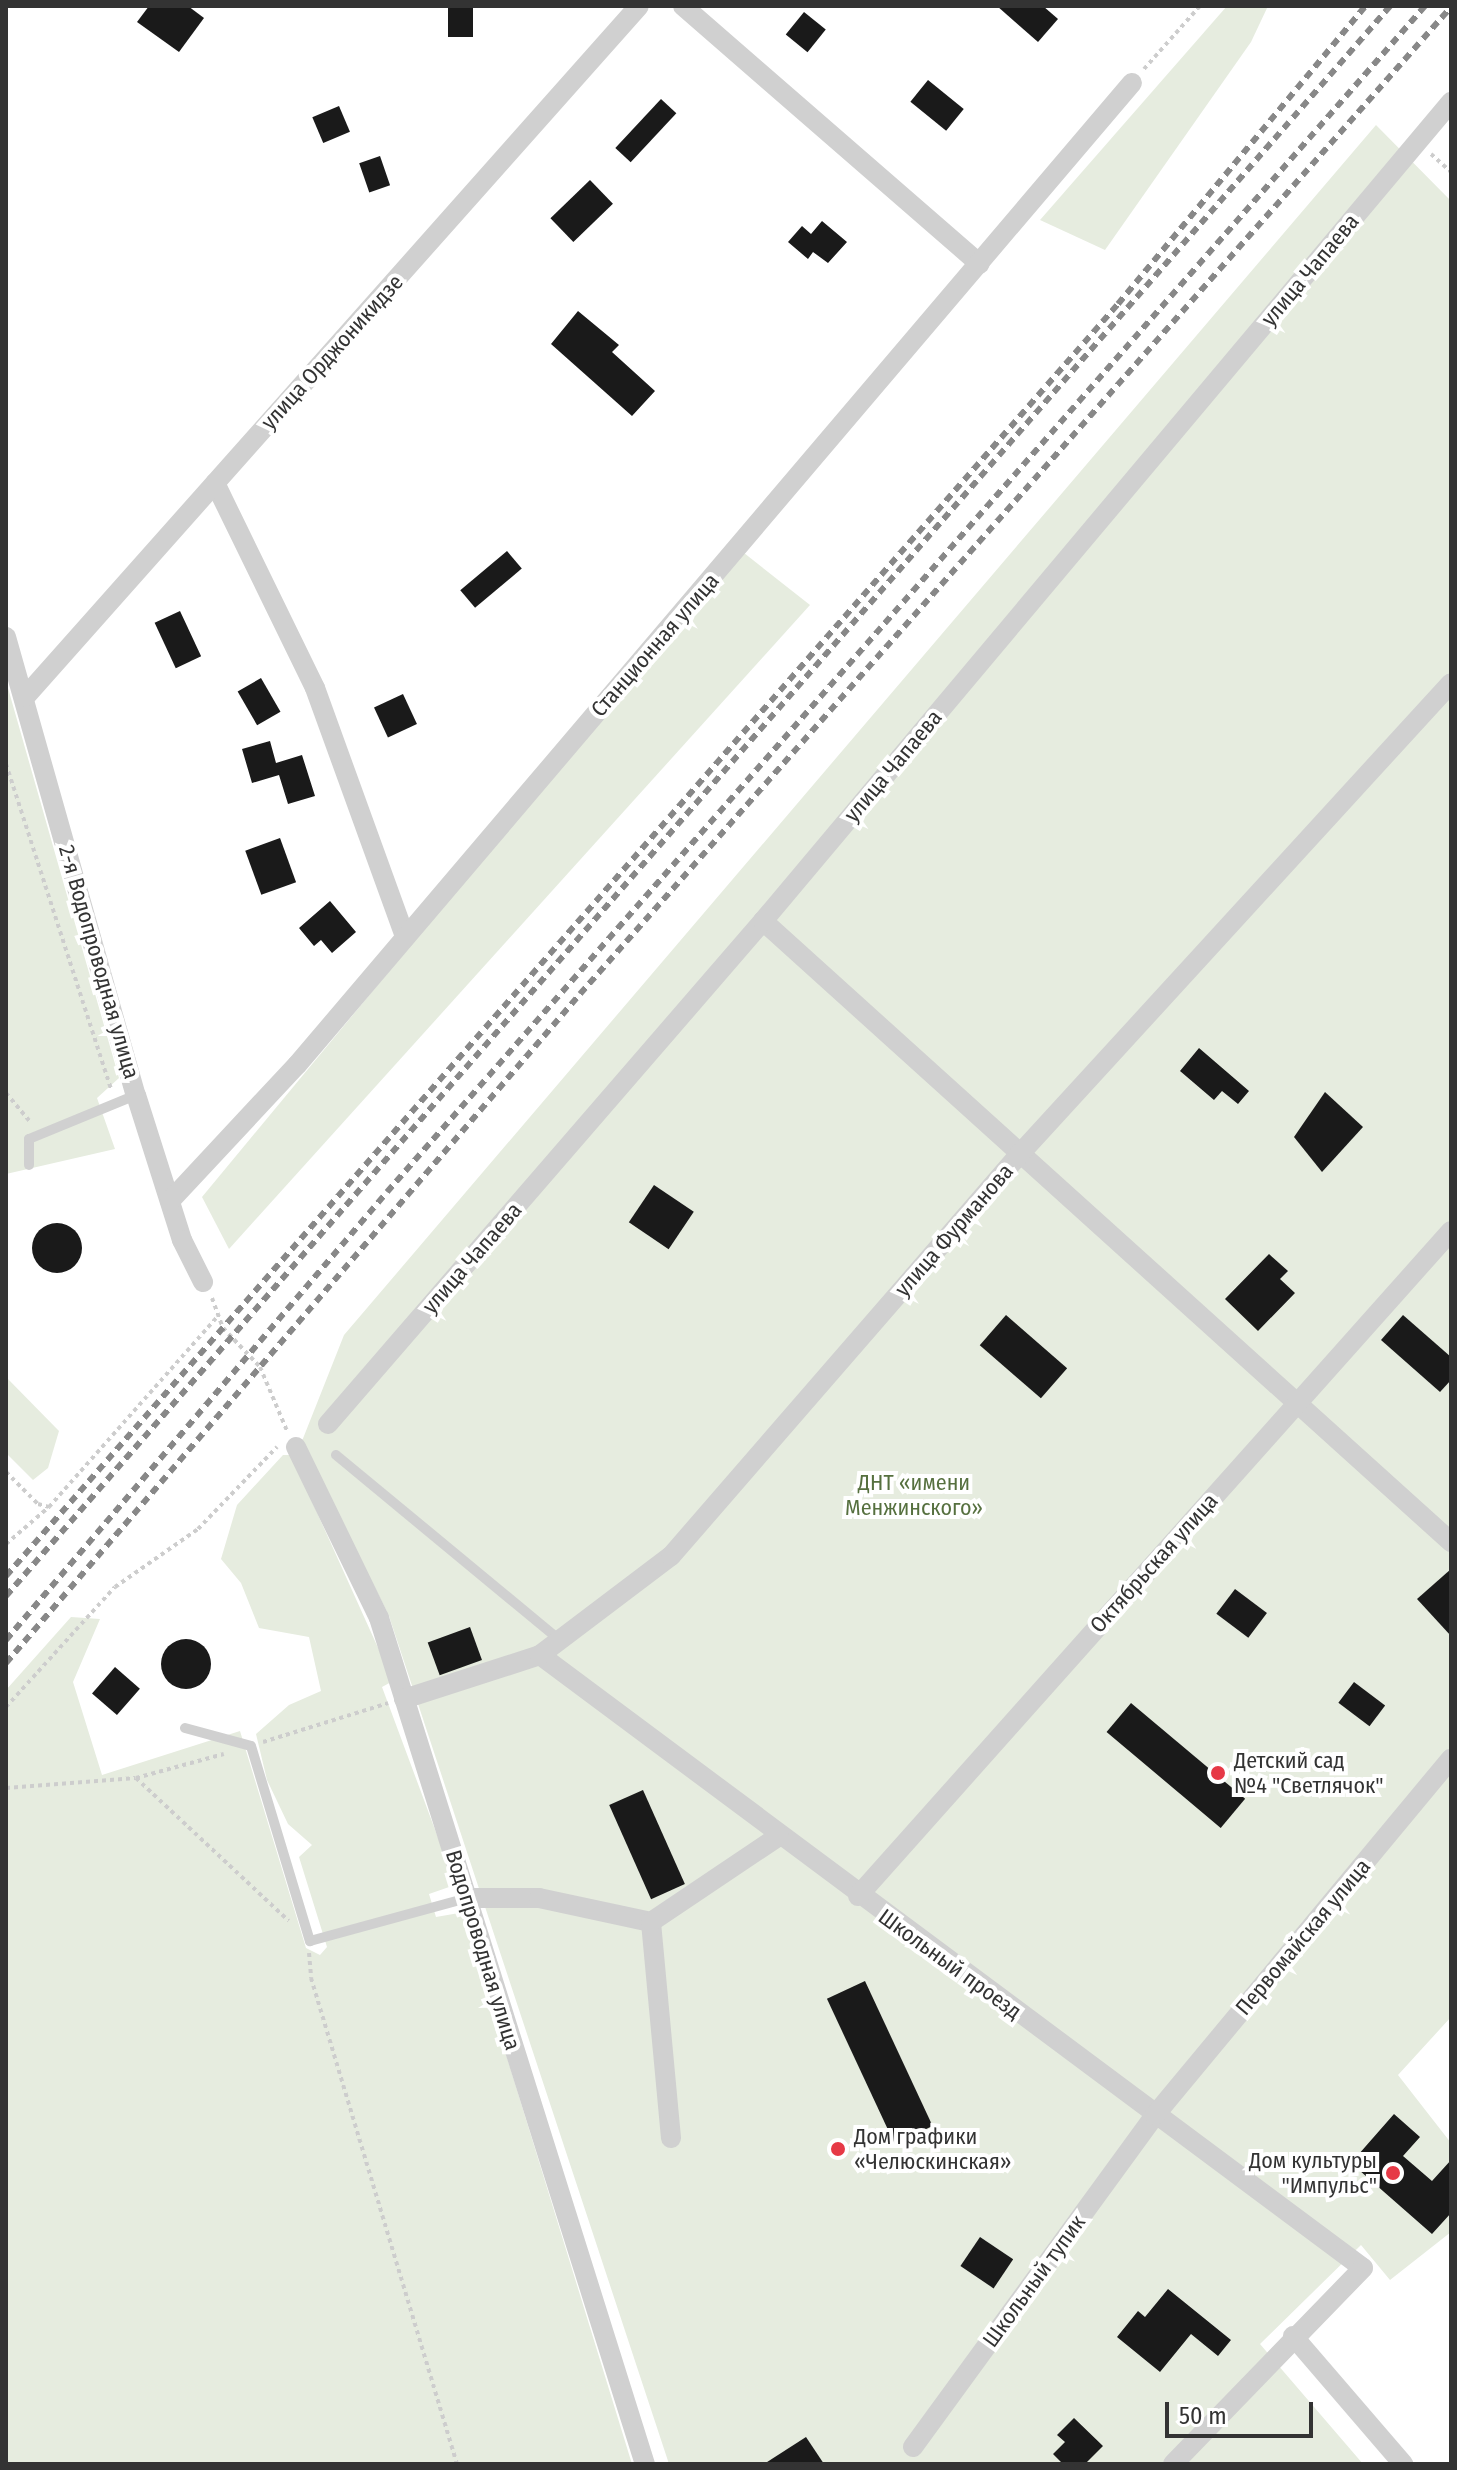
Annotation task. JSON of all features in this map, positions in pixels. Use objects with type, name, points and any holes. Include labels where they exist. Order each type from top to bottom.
[{"type":"street","name":"улица Орджоникидзе","points":[[25,697],[639,6]]},
{"type":"street","points":[[683,6],[980,264]]},
{"type":"street","name":"Станционная улица","points":[[170,1201],[405,937],[1132,83]]},
{"type":"street","name":"улица Чапаева","points":[[328,1424],[763,921],[1451,102]]},
{"type":"street","points":[[215,483],[315,688],[405,937]]},
{"type":"street","name":"2-я Водопроводная улица","points":[[6,637],[25,697],[126,1099],[203,1282]]},
{"type":"street","name":"улица Фурманова","points":[[404,1699],[540,1655],[671,1556],[1018,1156],[1451,683]]},
{"type":"street","points":[[763,921],[1018,1156],[1451,1542]]},
{"type":"street","name":"Октябрьская улица","points":[[858,1896],[1451,1231]]},
{"type":"street","name":"Водопроводная улица","points":[[296,1447],[379,1618],[645,2464]]},
{"type":"street","name":"Школьный проезд","points":[[540,1655],[858,1896],[1363,2268],[1293,2336]]},
{"type":"street","name":"Первомайская улица","points":[[1155,2115],[1451,1759]]},
{"type":"street","points":[[467,1898],[539,1898],[651,1922],[779,1836]]},
{"type":"street","points":[[651,1922],[671,2138]]},
{"type":"street","name":"Школьный тупик","points":[[913,2447],[1155,2115]]},
{"type":"street","points":[[1173,2464],[1293,2336],[1403,2464]]},
{"type":"lane","points":[[29,1165],[29,1139],[126,1099]]},
{"type":"lane","points":[[336,1455],[560,1640]]},
{"type":"lane","points":[[185,1728],[251,1746],[310,1941],[467,1898]]},
{"type":"path","points":[[1132,83],[1200,6]]},
{"type":"path","points":[[1418,141],[1451,172]]},
{"type":"path","points":[[6,764],[126,1099]]},
{"type":"path","points":[[6,1093],[24,1120],[47,1131]]},
{"type":"path","points":[[6,1707],[115,1587],[198,1529],[288,1434],[260,1367],[223,1328],[203,1282]]},
{"type":"path","points":[[6,1544],[49,1507],[219,1314]]},
{"type":"path","points":[[6,1472],[49,1507]]},
{"type":"path","points":[[6,1788],[136,1778],[404,1699]]},
{"type":"path","points":[[136,1778],[310,1941],[311,1978],[457,2464]]},
{"type":"green space","points":[[1227,6],[1268,6],[1251,42],[1105,250],[1040,220]]},
{"type":"green space","name":"ДНТ «имени Менжинского»","points":[[1376,125],[1451,201],[1451,2017],[1398,2075],[1451,2143],[1451,2232],[1390,2280],[1361,2245],[1260,2344],[1363,2464],[669,2464],[389,1616],[302,1441],[344,1335]]},
{"type":"green space","points":[[739,549],[810,605],[229,1249],[202,1197]]},
{"type":"green space","points":[[6,681],[119,1078],[97,1098],[115,1149],[6,1174]]},
{"type":"green space","points":[[6,1377],[59,1431],[48,1468],[33,1480],[6,1453]]},
{"type":"green space","points":[[283,1455],[291,1455],[393,1681],[382,1687],[453,1878],[452,1886],[429,1894],[436,1917],[459,1913],[465,1921],[632,2464],[6,2464],[6,1690],[71,1617],[100,1619],[73,1682],[102,1775],[240,1731],[306,1948],[320,1955],[327,1947],[299,1857],[312,1845],[288,1824],[267,1780],[256,1734],[289,1705],[321,1691],[309,1637],[259,1628],[241,1583],[221,1559],[237,1505]]},
{"type":"building","points":[[149,6],[188,6],[204,18],[179,52],[137,22]]},
{"type":"building","points":[[448,6],[473,6],[473,37],[448,37]]},
{"type":"building","points":[[997,6],[1043,6],[1058,19],[1038,42]]},
{"type":"building","points":[[804,12],[826,30],[808,52],[786,35]]},
{"type":"building","points":[[928,80],[964,109],[946,131],[910,102]]},
{"type":"building","points":[[661,99],[676,113],[631,162],[615,148]]},
{"type":"building","points":[[339,106],[350,132],[323,143],[312,117]]},
{"type":"building","points":[[380,156],[390,185],[369,192],[359,163]]},
{"type":"building","points":[[590,180],[613,204],[573,242],[550,218]]},
{"type":"building","points":[[822,221],[847,242],[828,263],[813,252],[808,259],[788,242],[802,226],[811,234]]},
{"type":"building","points":[[578,311],[619,345],[612,352],[655,391],[632,416],[551,344]]},
{"type":"building","points":[[507,551],[522,569],[475,608],[460,590]]},
{"type":"building","points":[[180,611],[201,656],[176,668],[155,623]]},
{"type":"building","points":[[261,678],[280,712],[257,725],[238,692]]},
{"type":"building","points":[[403,694],[417,724],[388,737],[374,708]]},
{"type":"building","points":[[270,741],[276,763],[302,755],[315,796],[288,804],[279,775],[252,783],[242,749]]},
{"type":"building","points":[[280,838],[296,882],[261,895],[245,851]]},
{"type":"building","points":[[330,901],[356,932],[332,953],[321,940],[314,946],[299,928]]},
{"type":"building","points":[[1199,1048],[1249,1091],[1238,1104],[1222,1091],[1214,1100],[1180,1071]]},
{"type":"building","points":[[1325,1092],[1363,1127],[1322,1172],[1294,1137]]},
{"type":"building","points":[[654,1185],[694,1212],[669,1249],[629,1222]]},
{"type":"building","points":[[57,1223],[74,1231],[82,1248],[74,1265],[57,1273],[40,1265],[32,1248],[40,1231]]},
{"type":"building","points":[[1269,1254],[1288,1271],[1280,1279],[1295,1293],[1258,1331],[1225,1299]]},
{"type":"building","points":[[1006,1315],[1067,1368],[1041,1398],[980,1345]]},
{"type":"building","points":[[1403,1315],[1451,1357],[1451,1380],[1440,1392],[1381,1340]]},
{"type":"building","points":[[1451,1569],[1451,1636],[1417,1599]]},
{"type":"building","points":[[1235,1589],[1267,1613],[1248,1638],[1216,1614]]},
{"type":"building","points":[[470,1627],[482,1660],[440,1675],[428,1642]]},
{"type":"building","points":[[186,1639],[204,1646],[211,1664],[204,1682],[186,1689],[168,1682],[161,1664],[168,1646]]},
{"type":"building","points":[[115,1667],[140,1689],[117,1715],[92,1693]]},
{"type":"building","points":[[1354,1682],[1385,1705],[1369,1726],[1338,1703]]},
{"type":"building","points":[[1131,1703],[1245,1799],[1221,1828],[1107,1732]]},
{"type":"building","points":[[643,1790],[685,1884],[651,1899],[609,1805]]},
{"type":"building","points":[[865,1981],[933,2126],[895,2144],[827,1999]]},
{"type":"building","name":"Дом культуры \"Импульс\"","points":[[1394,2114],[1420,2137],[1403,2156],[1432,2181],[1451,2160],[1451,2213],[1432,2234],[1351,2163]]},
{"type":"building","points":[[980,2237],[1013,2259],[994,2288],[960,2266]]},
{"type":"building","points":[[1168,2289],[1231,2340],[1218,2356],[1191,2334],[1160,2372],[1117,2337],[1138,2311],[1145,2317]]},
{"type":"building","points":[[1074,2418],[1103,2446],[1085,2464],[1063,2464],[1053,2454],[1065,2442],[1057,2435]]},
{"type":"building","points":[[806,2437],[824,2464],[764,2464]]},
{"type":"railway","points":[[6,1576],[1118,304],[1365,6]]},
{"type":"railway","points":[[6,1596],[1390,6]]},
{"type":"railway","points":[[6,1640],[387,1192],[1425,6]]},
{"type":"railway","points":[[6,1663],[580,994],[1451,7]]},
{"type":"place","name":"Детский сад №4 \"Светлячок\"","points":[[1218,1773]]},
{"type":"place","name":"Дом графики «Челюскинская»","points":[[838,2149]]},
{"type":"place","name":"Дом культуры \"Импульс\"","points":[[1393,2173]]}]
